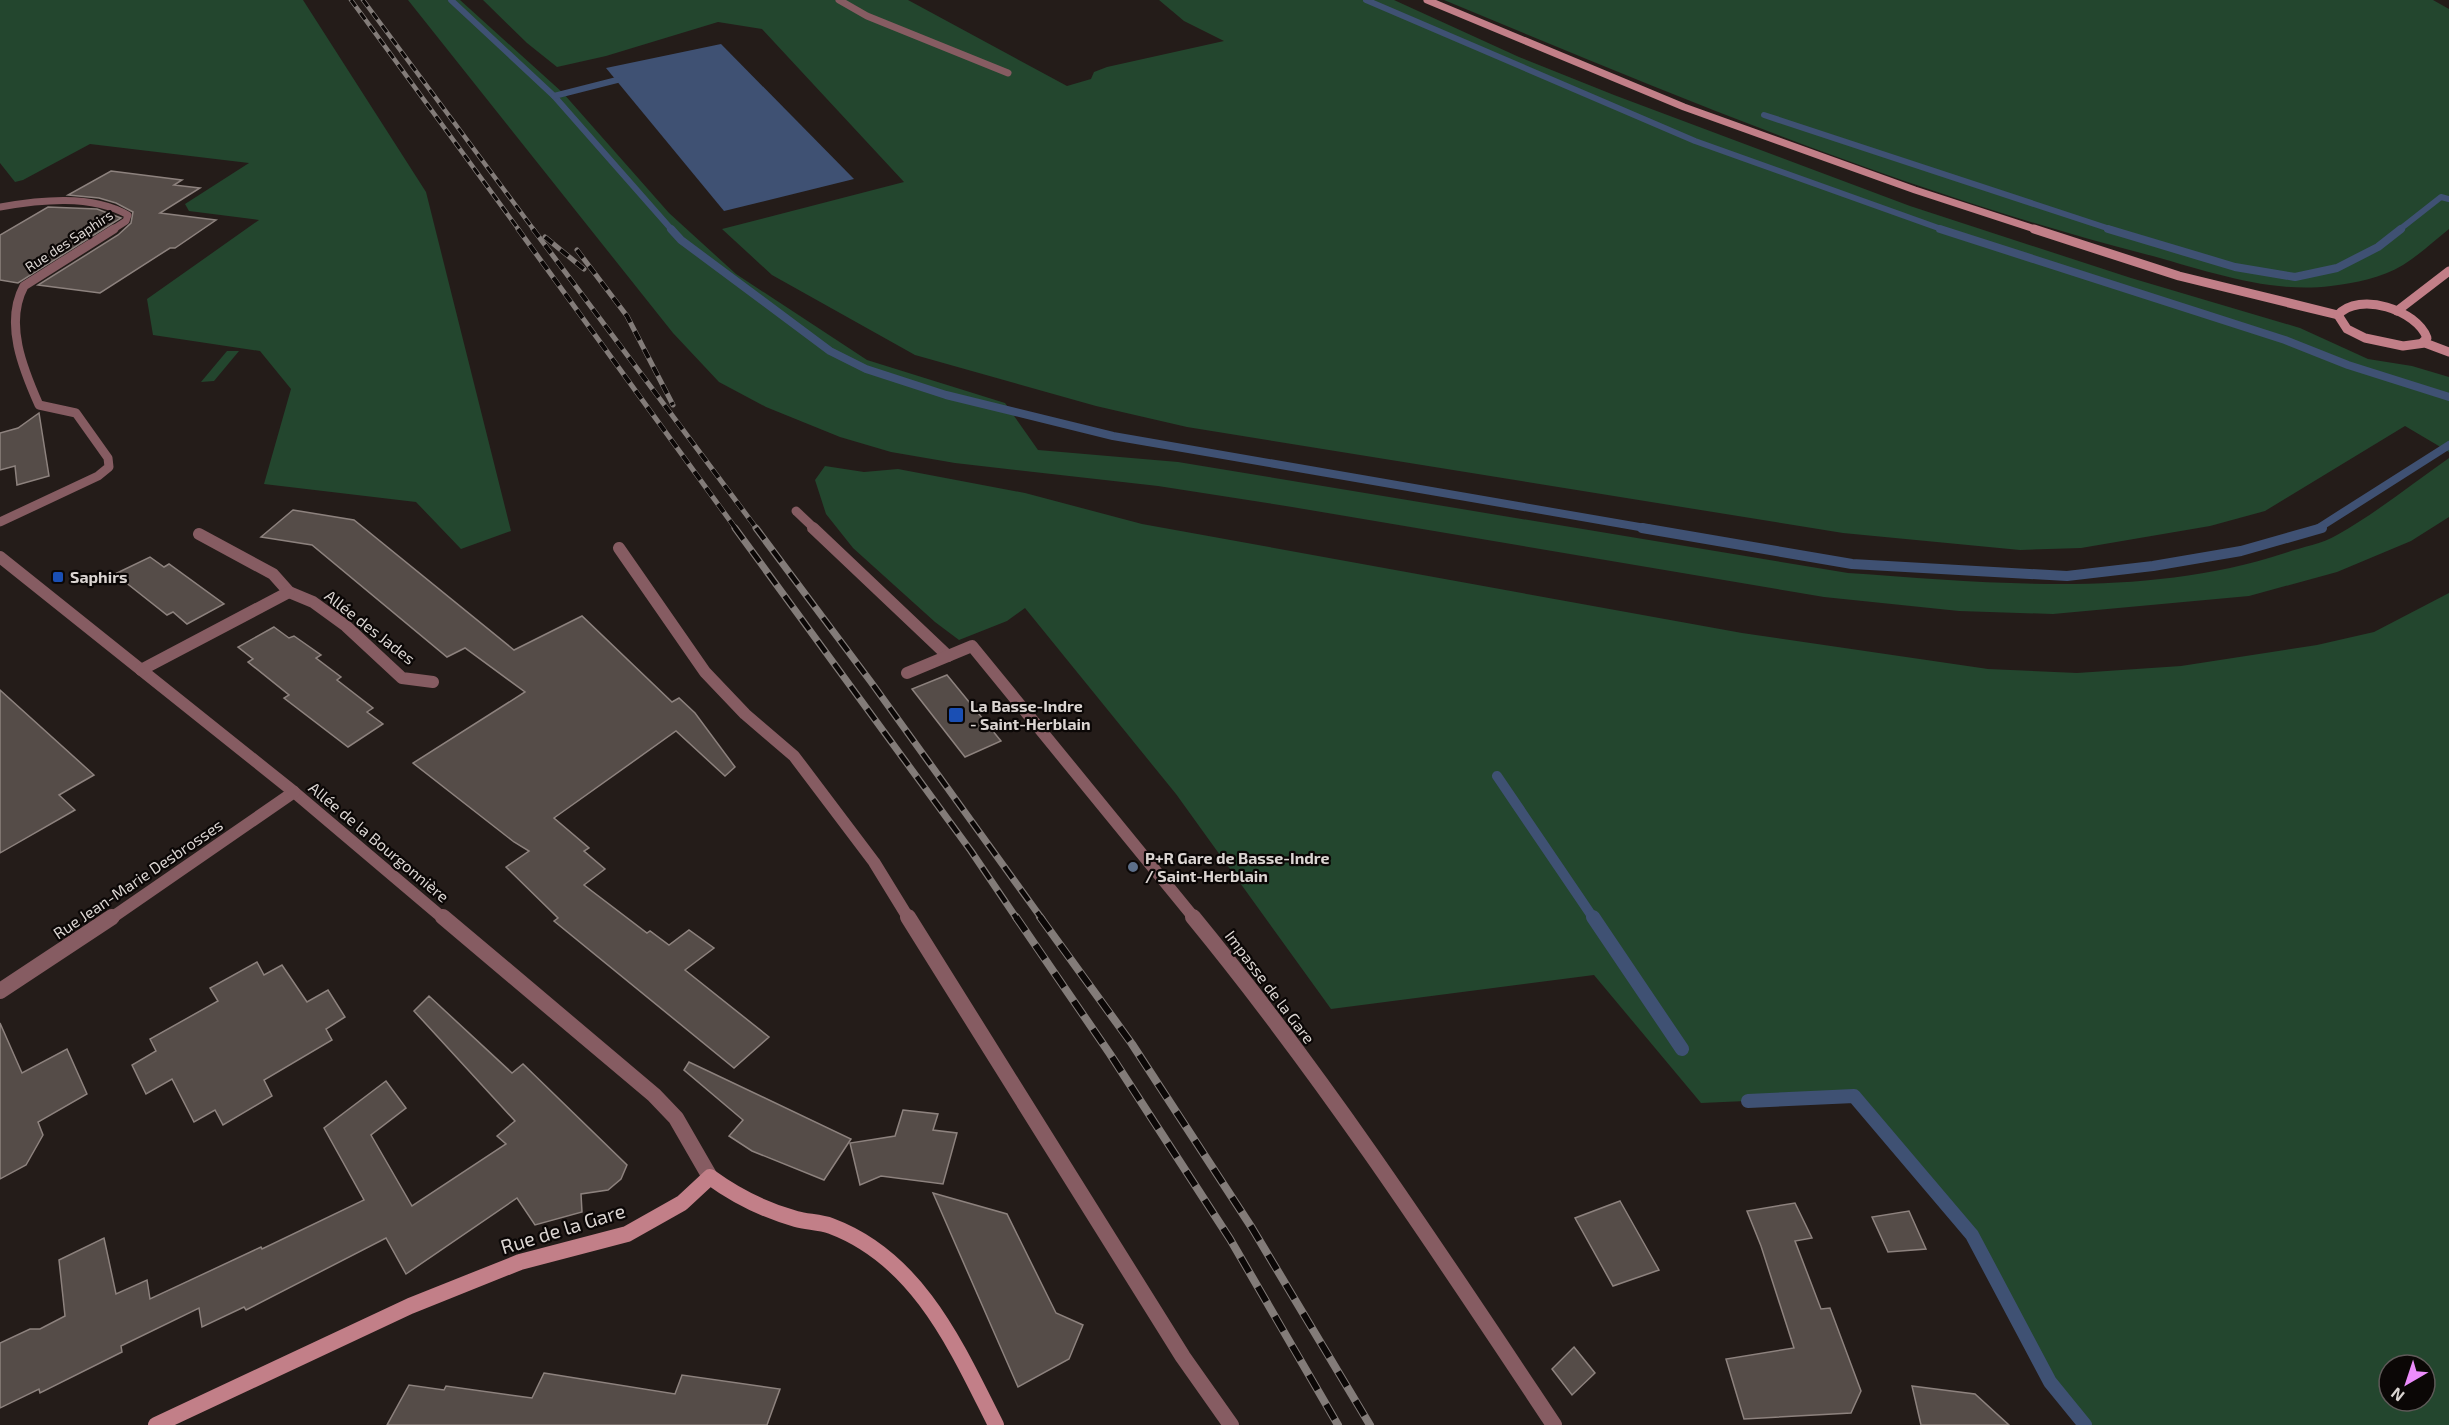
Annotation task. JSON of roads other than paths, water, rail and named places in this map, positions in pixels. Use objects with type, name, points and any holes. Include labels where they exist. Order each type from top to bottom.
[{"type":"main road","points":[[1427,0],[1684,107],[1915,190],[2179,276],[2338,315]]},
{"type":"main road","points":[[2397,311],[2449,272]]},
{"type":"main road","points":[[2338,315],[2343,308],[2362,304],[2397,311],[2423,326],[2427,332],[2427,338],[2423,342]]},
{"type":"main road","points":[[2338,315],[2342,324],[2350,330],[2374,341],[2403,346],[2423,342],[2449,352]]},
{"type":"main road","points":[[710,1178],[735,1196],[794,1218],[831,1226],[867,1244],[902,1274],[931,1305],[956,1347],[996,1425]]},
{"type":"main road","name":"Rue de la Gare","points":[[156,1425],[432,1297],[520,1262],[627,1234],[682,1203],[710,1178]]},
{"type":"street","points":[[839,0],[867,16],[1008,73]]},
{"type":"street","name":"Rue des Saphirs","points":[[0,207],[50,200],[113,207],[128,215],[126,221],[24,286],[17,294],[16,301],[15,328],[21,358],[39,405],[76,413],[108,458],[109,467],[98,476],[0,522]]},
{"type":"street","points":[[796,511],[948,656]]},
{"type":"street","name":"Allée des Jades","points":[[200,534],[273,574],[289,592],[313,602],[346,626],[402,678],[433,682]]},
{"type":"street","points":[[619,548],[705,672],[745,714],[794,756],[874,862],[1183,1357],[1231,1425]]},
{"type":"street","name":"Allée de la Bourgonnière","points":[[0,557],[294,792],[654,1095],[676,1118],[710,1178]]},
{"type":"street","points":[[141,670],[289,592]]},
{"type":"street","name":"Impasse de la Gare","points":[[907,673],[972,646],[1253,990],[1412,1212],[1554,1425]]},
{"type":"street","name":"Rue Jean-Marie Desbrosses","points":[[0,991],[294,792]]},
{"type":"water","points":[[721,44],[854,179],[724,211],[606,68]]},
{"type":"waterway","points":[[451,0],[554,96]]},
{"type":"waterway","points":[[1366,0],[1695,141],[1944,230]]},
{"type":"waterway","points":[[554,96],[617,80]]},
{"type":"waterway","points":[[554,96],[672,230]]},
{"type":"waterway","points":[[1764,115],[2113,230]]},
{"type":"waterway","points":[[2399,230],[2441,197],[2449,199]]},
{"type":"waterway","points":[[671,229],[681,240],[830,351],[866,369],[946,395],[1113,436],[1651,529]]},
{"type":"waterway","points":[[1940,229],[2285,340],[2348,365],[2449,397]]},
{"type":"waterway","points":[[2108,229],[2235,267],[2295,277],[2337,268],[2378,247],[2401,229]]},
{"type":"waterway","points":[[2317,529],[2449,445]]},
{"type":"waterway","points":[[1642,528],[1852,564],[2067,576],[2153,566],[2241,551],[2322,528]]},
{"type":"waterway","points":[[1497,776],[1594,919]]},
{"type":"waterway","points":[[1593,917],[1682,1049]]},
{"type":"waterway","points":[[1748,1101],[1854,1096],[1972,1235],[2050,1382],[2085,1425]]},
{"type":"railway","points":[[351,0],[519,230]]},
{"type":"railway","points":[[363,0],[534,230]]},
{"type":"railway","points":[[518,229],[736,529]]},
{"type":"railway","points":[[533,229],[757,529]]},
{"type":"railway","points":[[545,237],[584,269]]},
{"type":"railway","points":[[577,250],[627,316],[673,405]]},
{"type":"railway","points":[[735,528],[971,851],[1017,919]]},
{"type":"railway","points":[[756,528],[871,682],[1042,919]]},
{"type":"railway","points":[[1016,917],[1110,1054],[1230,1239],[1338,1425]]},
{"type":"railway","points":[[1040,917],[1132,1044],[1252,1228],[1370,1425]]},
{"type":"place","name":"Saphirs","points":[[58,577]]},
{"type":"place","name":"La Basse-Indre - Saint-Herblain","points":[[956,715]]},
{"type":"place","name":"P+R Gare de Basse-Indre / Saint-Herblain","points":[[1133,867]]}]
